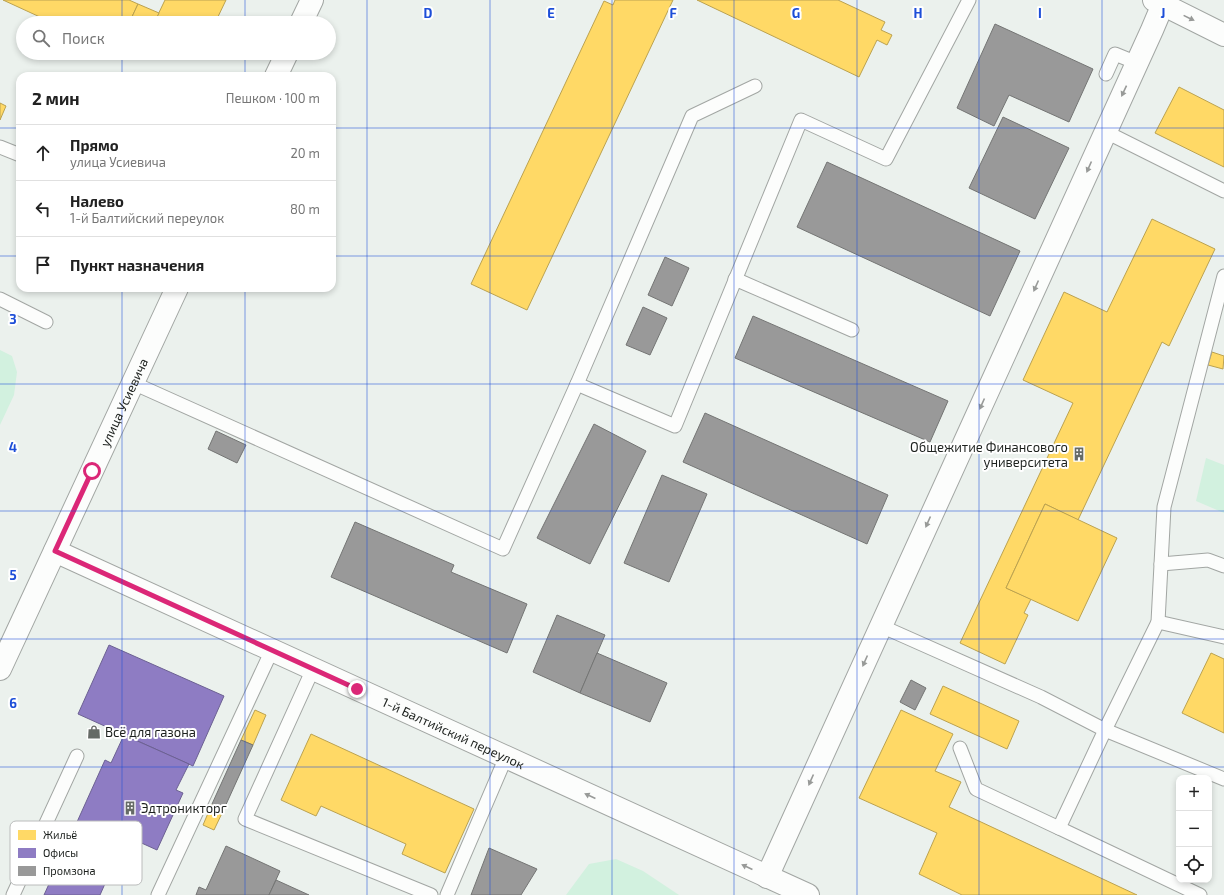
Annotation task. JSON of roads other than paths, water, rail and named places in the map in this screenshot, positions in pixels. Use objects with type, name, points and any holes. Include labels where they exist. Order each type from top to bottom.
[{"type":"street","points":[[304,16],[312,0]]},
{"type":"street","points":[[767,877],[1137,63],[1158,2],[1224,35]]},
{"type":"street","points":[[278,72],[284,60]]},
{"type":"street","name":"улица Усиевича","points":[[0,669],[176,292]]},
{"type":"street","name":"1-й Балтийский переулок","points":[[55,551],[808,895]]},
{"type":"lane","points":[[577,384],[675,426],[801,120],[886,160],[969,0]]},
{"type":"lane","points":[[1106,74],[1114,54],[1137,63]]},
{"type":"lane","points":[[133,383],[503,549],[577,384],[692,116],[755,86]]},
{"type":"lane","points":[[1106,132],[1224,191]]},
{"type":"lane","points":[[0,147],[16,153]]},
{"type":"lane","points":[[1059,828],[1158,622],[1164,507],[1224,276]]},
{"type":"lane","points":[[735,279],[852,330]]},
{"type":"lane","points":[[0,299],[46,322]]},
{"type":"lane","points":[[1161,564],[1208,560],[1224,566]]},
{"type":"lane","points":[[1158,622],[1224,636]]},
{"type":"lane","points":[[881,626],[1041,696],[1105,730],[1224,779]]},
{"type":"lane","points":[[158,895],[272,650]]},
{"type":"lane","points":[[314,670],[245,819],[431,895]]},
{"type":"lane","points":[[960,748],[976,789],[1200,895]]},
{"type":"lane","points":[[47,821],[77,756]]},
{"type":"lane","points":[[447,895],[506,757]]},
{"type":"lane","points":[[13,895],[18,885]]},
{"type":"place","name":"Общежитие Финансового университета","points":[[1079,454]]},
{"type":"place","name":"Всё для газона","points":[[94,732]]},
{"type":"place","name":"Эдтроникторг","points":[[130,808]]}]
